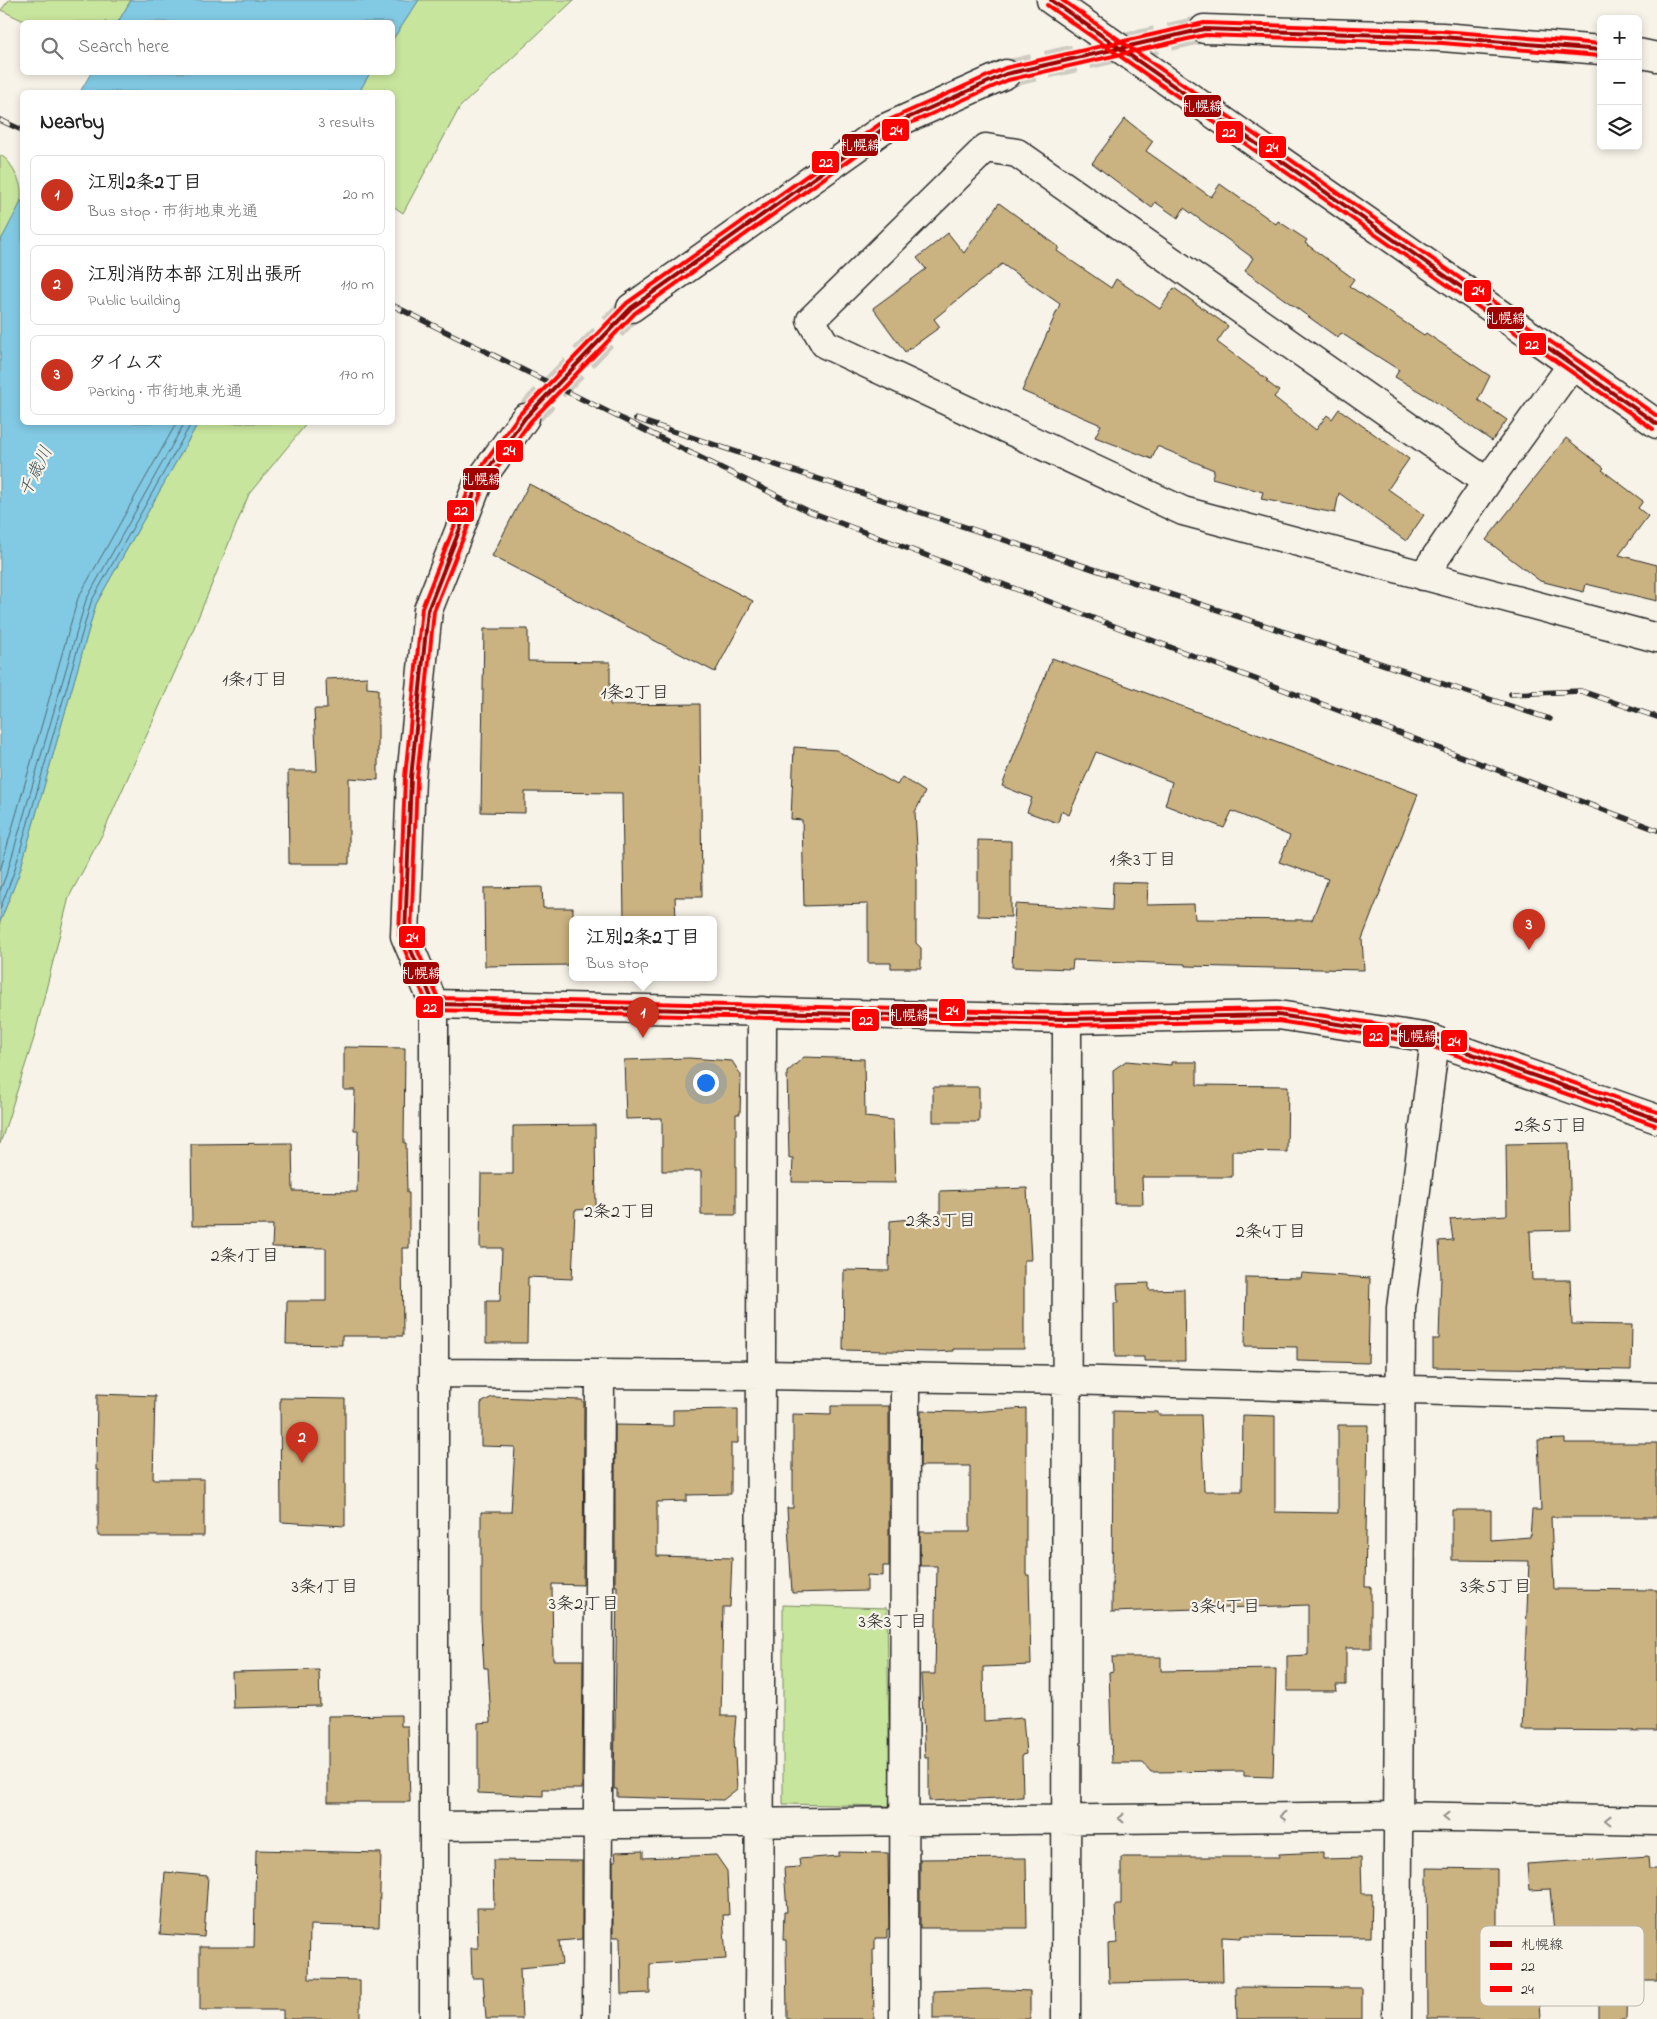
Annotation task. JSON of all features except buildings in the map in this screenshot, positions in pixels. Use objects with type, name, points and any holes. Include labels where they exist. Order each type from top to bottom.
[{"type":"street","points":[[1051,0],[1657,424]]},
{"type":"street","points":[[1204,29],[1442,37],[1597,50]]},
{"type":"street","points":[[1642,54],[1657,57]]},
{"type":"street","points":[[631,308],[883,129],[1006,74]]},
{"type":"street","points":[[1487,482],[1017,153],[986,148],[811,320],[825,344],[1183,511],[1657,638]]},
{"type":"street","points":[[1423,576],[1487,482],[1572,365]]},
{"type":"street","points":[[434,2019],[434,1004],[405,936],[411,778],[428,610],[478,483],[524,418]]},
{"type":"street","points":[[434,1004],[1067,1019],[1278,1015],[1424,1036],[1657,1119]]},
{"type":"street","points":[[759,2019],[762,1011]]},
{"type":"street","points":[[1066,2019],[1067,1019]]},
{"type":"street","points":[[1396,2019],[1401,1308],[1435,1040]]},
{"type":"street","points":[[434,1373],[762,1375],[1067,1380],[1657,1397]]},
{"type":"street","points":[[598,2019],[597,1824],[600,1374]]},
{"type":"street","points":[[904,2019],[905,1377]]},
{"type":"street","points":[[434,1826],[1398,1816],[1657,1822]]},
{"type":"green space","points":[[9,0],[131,0],[119,20],[22,20],[1,10]]},
{"type":"green space","points":[[419,0],[574,0],[460,107],[403,213],[395,207],[395,90],[360,90],[369,75],[395,75],[395,36]]},
{"type":"green space","points":[[0,155],[12,167],[19,183],[20,203],[15,216],[0,242]]},
{"type":"green space","points":[[197,425],[305,425],[249,494],[186,647],[104,831],[69,897],[34,1038],[0,1144],[0,922],[19,874],[96,604]]},
{"type":"green space","points":[[783,1605],[887,1608],[890,1806],[783,1804]]},
{"type":"water","points":[[131,0],[419,0],[395,36],[395,20],[119,20]]},
{"type":"water","points":[[90,75],[369,75],[360,90],[81,90]]},
{"type":"water","name":"千歳川","points":[[20,204],[20,425],[197,425],[96,604],[19,874],[0,922],[0,242]]},
{"type":"tunnel","points":[[1006,74],[1204,29]]},
{"type":"tunnel","points":[[525,418],[631,308]]},
{"type":"railway","points":[[0,120],[20,129]]},
{"type":"railway","points":[[395,306],[808,511],[1657,830]]},
{"type":"railway","points":[[636,419],[1550,719]]},
{"type":"railway","points":[[1511,694],[1581,691],[1657,717]]},
{"type":"transit line","name":"札幌線","points":[[1051,0],[1657,424]]},
{"type":"transit line","name":"24","points":[[1062,0],[1657,416]]},
{"type":"transit line","name":"22","points":[[1047,5],[1653,429]]},
{"type":"transit line","name":"22","points":[[1597,44],[1442,31],[1204,23],[1005,68],[880,124],[627,303],[520,414],[473,479],[422,608],[405,777],[399,936],[428,1006],[433,1010],[1067,1025],[1278,1021],[1422,1043],[1655,1125]]},
{"type":"transit line","name":"札幌線","points":[[1597,50],[1442,37],[1204,29],[1006,74],[883,129],[631,308],[525,418],[478,483],[428,610],[411,778],[405,936],[434,1004],[1067,1019],[1278,1015],[1424,1037],[1657,1119]]},
{"type":"transit line","name":"24","points":[[1597,56],[1442,43],[1205,35],[1008,80],[886,134],[635,313],[530,422],[484,486],[434,611],[417,778],[411,935],[438,998],[1067,1013],[1278,1009],[1426,1031],[1657,1112]]},
{"type":"place","name":"タイムズ","points":[[1529,950]]},
{"type":"place","name":"江別2条2丁目","points":[[643,1038]]},
{"type":"place","name":"江別消防本部 江別出張所","points":[[302,1463]]},
{"type":"district","name":"1条1丁目","points":[[255,681]]},
{"type":"district","name":"1条2丁目","points":[[635,694]]},
{"type":"district","name":"1条3丁目","points":[[1143,861]]},
{"type":"district","name":"2条5丁目","points":[[1551,1127]]},
{"type":"district","name":"2条2丁目","points":[[620,1213]]},
{"type":"district","name":"2条3丁目","points":[[941,1222]]},
{"type":"district","name":"2条4丁目","points":[[1271,1233]]},
{"type":"district","name":"2条1丁目","points":[[245,1257]]},
{"type":"district","name":"3条1丁目","points":[[325,1588]]},
{"type":"district","name":"3条5丁目","points":[[1496,1588]]},
{"type":"district","name":"3条2丁目","points":[[584,1605]]},
{"type":"district","name":"3条4丁目","points":[[1226,1608]]},
{"type":"district","name":"3条3丁目","points":[[893,1623]]}]
